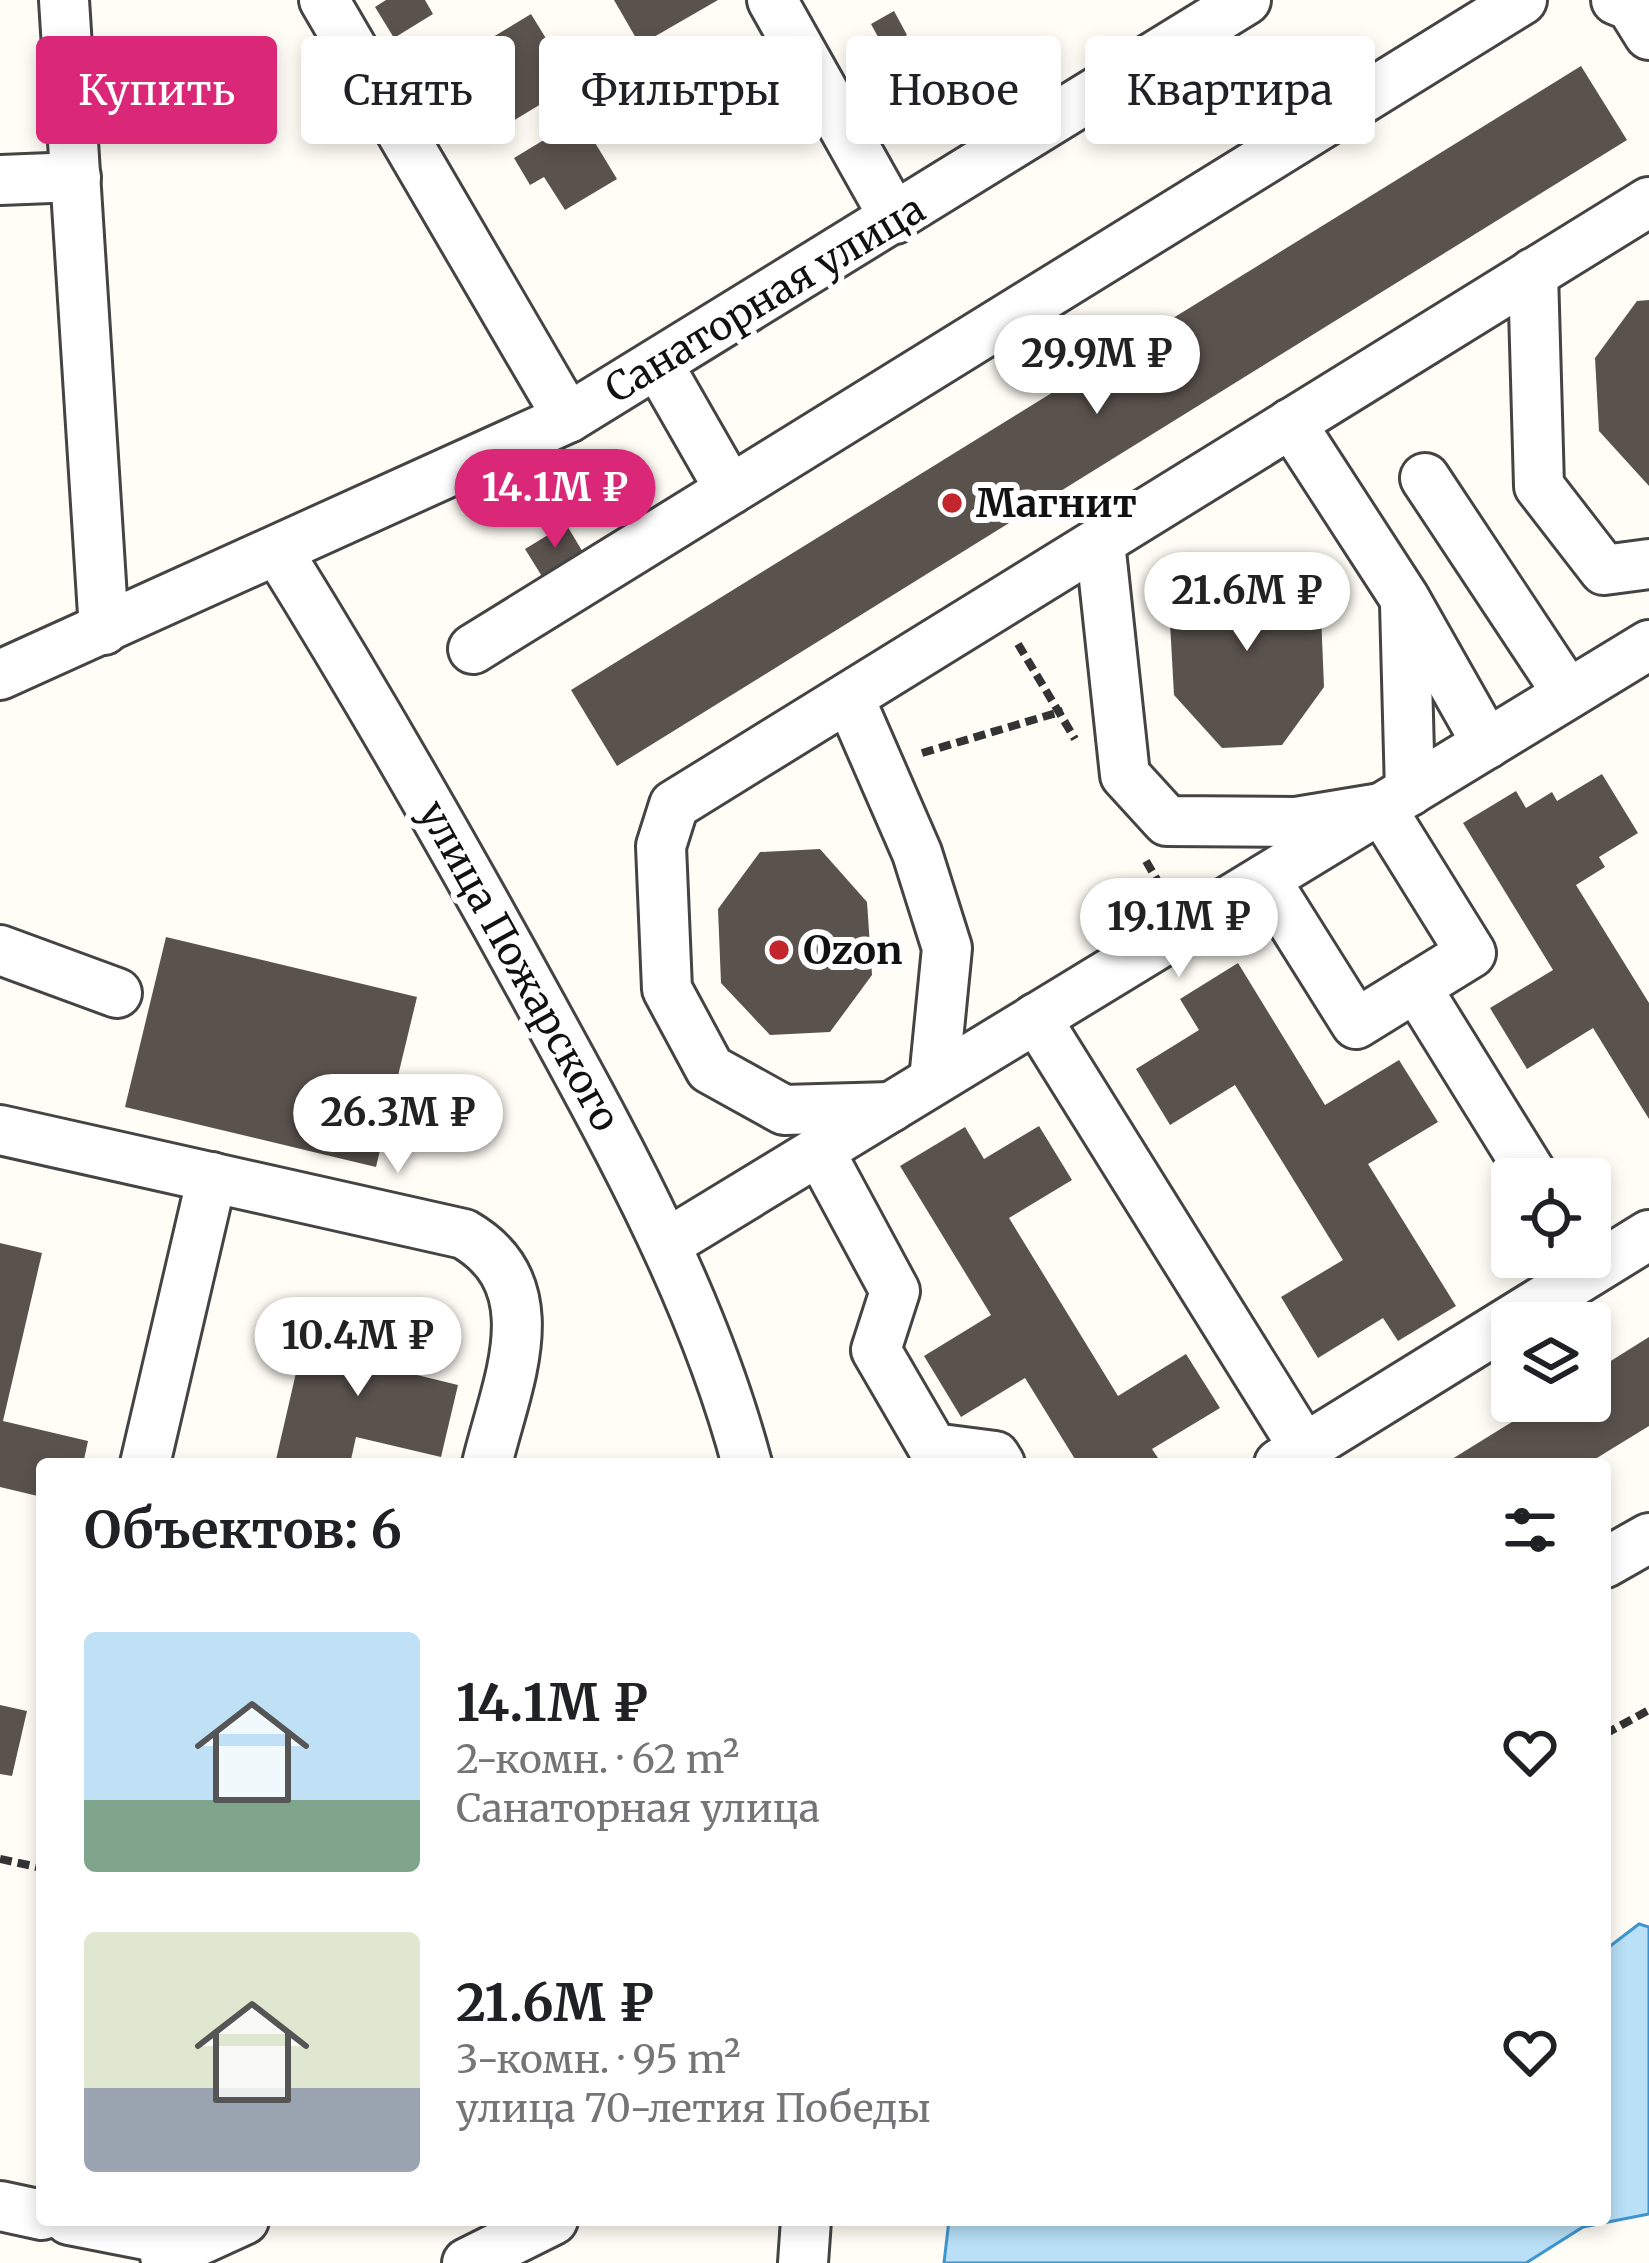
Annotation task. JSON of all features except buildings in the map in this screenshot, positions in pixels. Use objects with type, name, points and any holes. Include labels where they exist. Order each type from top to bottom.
[{"type":"street","points":[[64,0],[104,630]]},
{"type":"street","points":[[324,0],[568,418]]},
{"type":"street","points":[[772,0],[895,219]]},
{"type":"street","name":"Санаторная улица","points":[[0,676],[280,553],[568,418],[659,366],[1244,0]]},
{"type":"street","points":[[473,649],[1522,0]]},
{"type":"street","points":[[1616,0],[1630,6],[1649,35]]},
{"type":"street","points":[[0,180],[76,177]]},
{"type":"street","points":[[891,1107],[784,1110],[710,1069],[667,989],[662,846],[674,805],[1649,202]]},
{"type":"street","points":[[1533,273],[1539,486],[1604,570],[1649,564]]},
{"type":"street","points":[[659,366],[730,490]]},
{"type":"street","points":[[1291,423],[1405,599],[1486,744]]},
{"type":"street","points":[[1425,478],[1568,694]]},
{"type":"street","points":[[1100,542],[1125,775],[1167,821],[1296,822],[1396,799]]},
{"type":"street","name":"улица Пожарского","points":[[280,553],[488,909],[634,1174],[731,1403],[745,1458]]},
{"type":"street","points":[[1265,879],[1355,1024],[1471,953],[1396,799],[1405,599]]},
{"type":"street","points":[[665,1244],[1649,645]]},
{"type":"street","points":[[849,697],[917,853],[947,948],[934,1080]]},
{"type":"street","points":[[0,950],[117,993]]},
{"type":"street","points":[[1416,987],[1522,1158]]},
{"type":"street","points":[[1036,1018],[1292,1456],[1649,1235]]},
{"type":"street","points":[[0,1130],[464,1234],[488,1248],[504,1268],[520,1326],[489,1458]]},
{"type":"street","points":[[819,1150],[895,1292],[876,1351],[933,1448],[996,1458]]},
{"type":"street","points":[[146,1458],[212,1178]]},
{"type":"street","points":[[1611,1560],[1649,1538]]},
{"type":"street","points":[[0,2206],[36,2214]]},
{"type":"street","points":[[88,2226],[171,2253],[231,2226]]},
{"type":"street","points":[[467,2263],[541,2226]]},
{"type":"street","points":[[803,2263],[806,2226]]},
{"type":"path","points":[[879,766],[1116,695]]},
{"type":"path","points":[[1611,1731],[1649,1710]]},
{"type":"path","points":[[0,1859],[36,1867]]},
{"type":"water","points":[[1639,1924],[1649,1927],[1649,2214],[1611,2221],[1611,1945]]},
{"type":"water","points":[[948,2226],[1588,2226],[1526,2263],[944,2263]]},
{"type":"place","name":"Магнит","points":[[952,503]]},
{"type":"place","name":"Ozon","points":[[779,950]]}]
